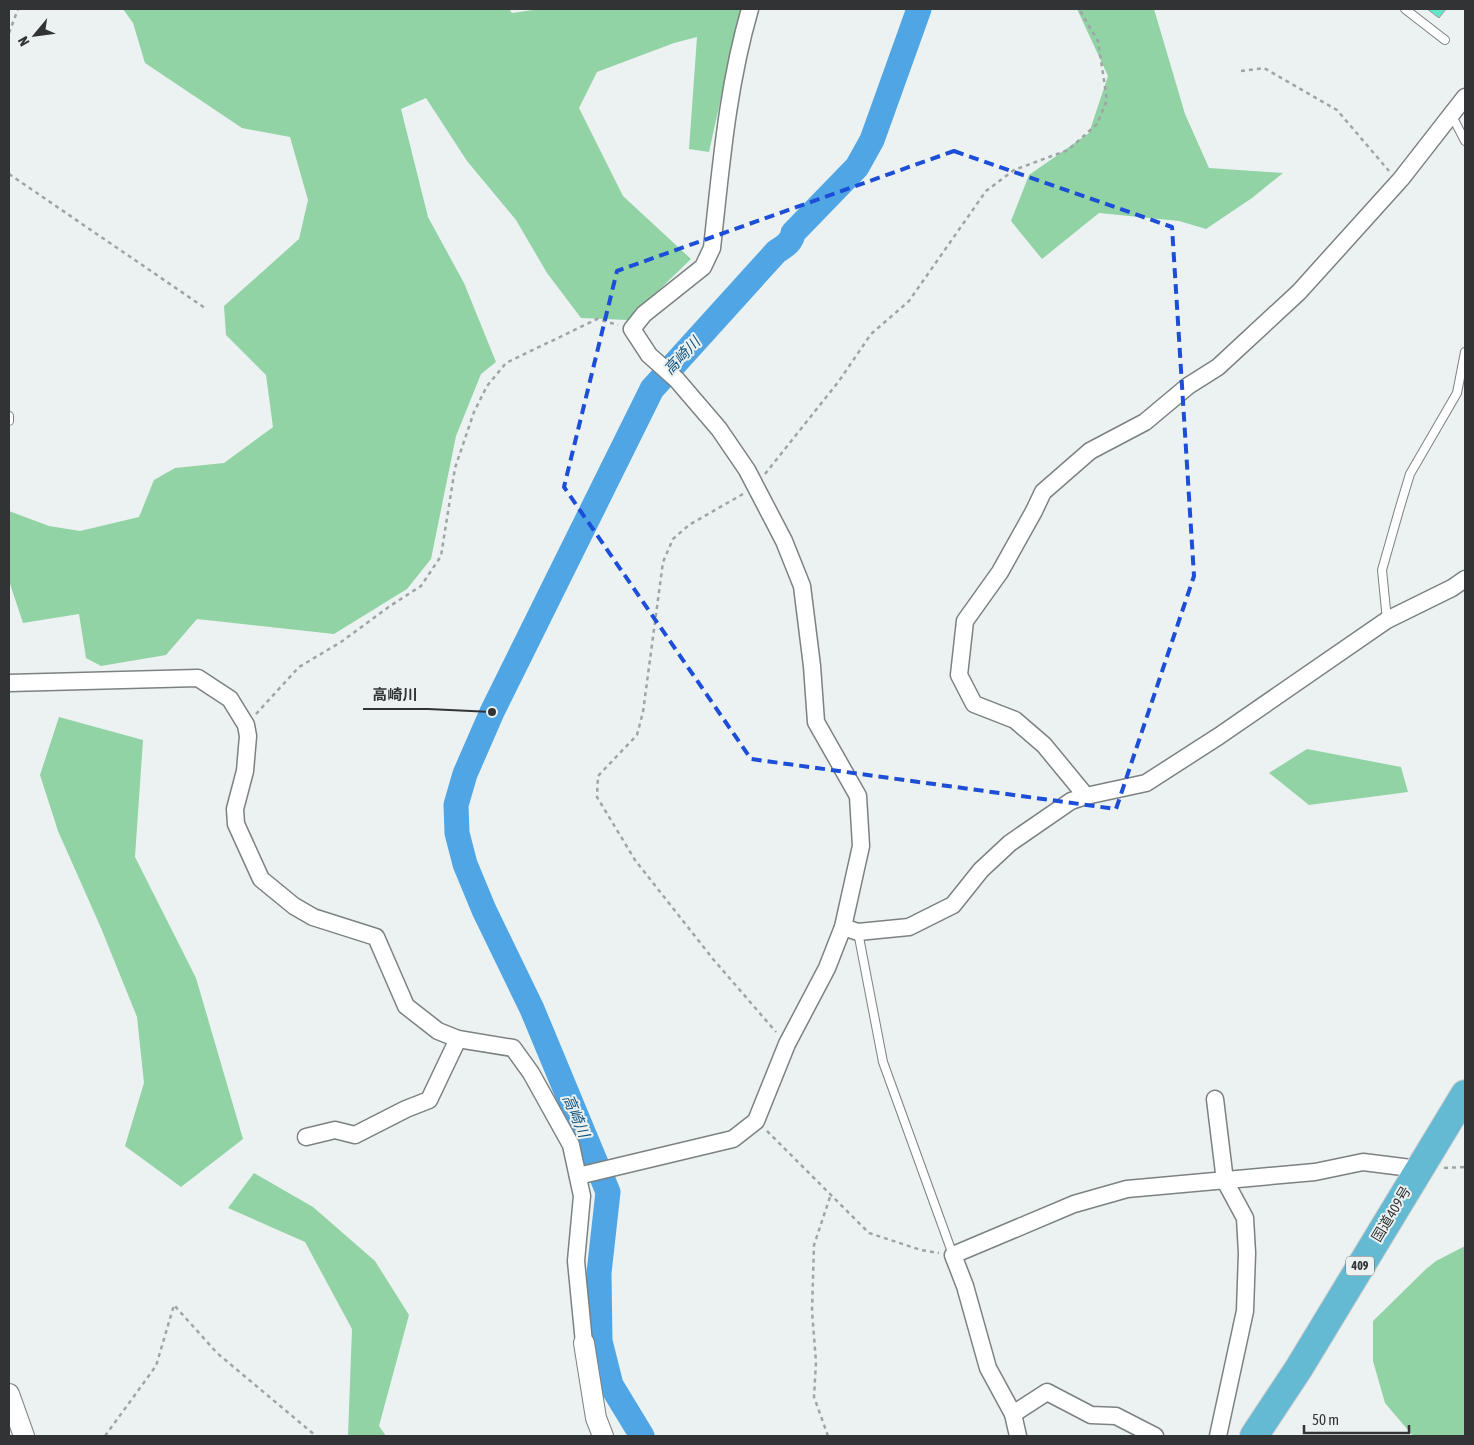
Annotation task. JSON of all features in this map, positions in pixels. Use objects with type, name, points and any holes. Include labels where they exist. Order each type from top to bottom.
[{"type":"highway","name":"国道409号","points":[[1254,1436],[1299,1368],[1465,1094]]},
{"type":"street","points":[[578,1176],[733,1139],[756,1120],[787,1044],[827,968],[851,929],[861,846],[858,796],[816,722],[812,666],[802,586],[784,541],[747,470],[719,429],[678,380],[648,355],[632,329],[644,314],[703,267],[712,248],[725,122],[740,43],[750,9]]},
{"type":"street","points":[[1086,796],[1044,745],[1016,720],[974,704],[959,675],[965,621],[1000,572],[1043,492],[1090,452],[1145,422],[1188,386],[1218,367],[1299,292],[1399,182],[1465,97]]},
{"type":"street","points":[[851,929],[909,926],[953,905],[981,870],[1010,844],[1072,802],[1086,796],[1146,783],[1219,736],[1387,620],[1461,586]]},
{"type":"street","points":[[9,683],[198,678],[230,699],[246,725],[248,736],[245,771],[235,809],[236,824],[261,879],[294,906],[313,917],[376,937],[406,1006],[438,1031],[458,1039],[513,1048],[531,1072],[571,1145],[582,1196],[576,1261],[584,1343],[596,1418],[603,1436]]},
{"type":"street","points":[[306,1137],[335,1130],[355,1135],[406,1109],[430,1100],[458,1039]]},
{"type":"street","points":[[1215,1099],[1226,1181],[1245,1218],[1246,1253],[1245,1311],[1218,1436]]},
{"type":"street","points":[[1018,1436],[1013,1414],[988,1368],[965,1286],[953,1255],[1074,1204],[1128,1189],[1315,1172],[1363,1162],[1419,1169]]},
{"type":"street","points":[[1013,1414],[1047,1392],[1091,1415],[1116,1416],[1155,1436]]},
{"type":"street","points":[[9,1394],[24,1436]]},
{"type":"lane","points":[[1405,9],[1445,40]]},
{"type":"lane","points":[[1451,114],[1465,141]]},
{"type":"lane","points":[[1387,620],[1382,570],[1400,507],[1410,474],[1457,393],[1465,352]]},
{"type":"lane","points":[[9,416],[9,421]]},
{"type":"lane","points":[[851,929],[883,1062],[953,1255]]},
{"type":"path","points":[[9,33],[18,9]]},
{"type":"path","points":[[787,1044],[712,959],[635,860],[597,797],[598,776],[636,735],[643,712],[663,562],[673,539],[689,525],[756,487],[839,381],[871,334],[909,302],[986,190],[1014,170],[1068,150],[1097,124],[1107,100],[1098,41],[1079,9]]},
{"type":"path","points":[[1241,71],[1264,68],[1337,110],[1399,182]]},
{"type":"path","points":[[9,174],[205,308]]},
{"type":"path","points":[[246,725],[299,667],[341,642],[421,586],[441,556],[455,468],[474,412],[487,386],[506,363],[597,319],[632,329]]},
{"type":"path","points":[[756,1120],[869,1233],[921,1250],[953,1255]]},
{"type":"path","points":[[828,1436],[814,1397],[816,1362],[812,1311],[814,1245],[831,1194]]},
{"type":"path","points":[[105,1436],[156,1366],[174,1305],[217,1353],[316,1436]]},
{"type":"highlighted area","points":[[954,151],[1172,227],[1194,576],[1116,809],[751,759],[564,487],[617,271]]},
{"type":"green space","points":[[123,9],[509,9],[512,13],[540,9],[742,9],[709,152],[689,149],[697,37],[674,43],[597,72],[579,108],[623,196],[691,259],[628,320],[581,318],[547,273],[516,220],[467,161],[426,98],[401,109],[428,217],[464,283],[496,362],[481,374],[456,436],[431,559],[407,589],[334,634],[197,619],[166,655],[101,666],[86,658],[79,614],[23,623],[9,581],[9,511],[49,526],[80,531],[139,517],[154,480],[175,468],[224,463],[273,427],[266,375],[226,335],[224,306],[299,239],[308,200],[290,137],[242,128],[145,63],[133,23]]},
{"type":"green space","points":[[1077,9],[1154,9],[1185,114],[1209,168],[1283,173],[1252,198],[1206,229],[1179,221],[1099,213],[1042,259],[1011,221],[1029,175],[1089,133],[1108,76]]},
{"type":"green space","points":[[59,717],[143,740],[135,857],[196,978],[243,1139],[181,1187],[125,1146],[144,1083],[137,1017],[101,928],[58,831],[40,775]]},
{"type":"green space","points":[[1307,749],[1401,767],[1408,792],[1309,805],[1269,773]]},
{"type":"green space","points":[[254,1173],[313,1207],[375,1261],[409,1315],[379,1426],[386,1436],[348,1436],[352,1329],[305,1242],[228,1208]]},
{"type":"green space","points":[[1465,1246],[1465,1436],[1413,1436],[1385,1403],[1373,1361],[1373,1321],[1426,1269],[1436,1261]]},
{"type":"building","points":[[1427,9],[1446,9],[1439,18]]},
{"type":"waterway","name":"高崎川","points":[[642,1436],[611,1385],[600,1341],[599,1273],[608,1192],[532,1009],[484,910],[465,864],[457,833],[456,805],[465,774],[492,712],[652,389],[776,252],[789,242],[793,233],[857,167],[872,140],[919,9]]},
{"type":"place","name":"高崎川","points":[[492,712]]}]
